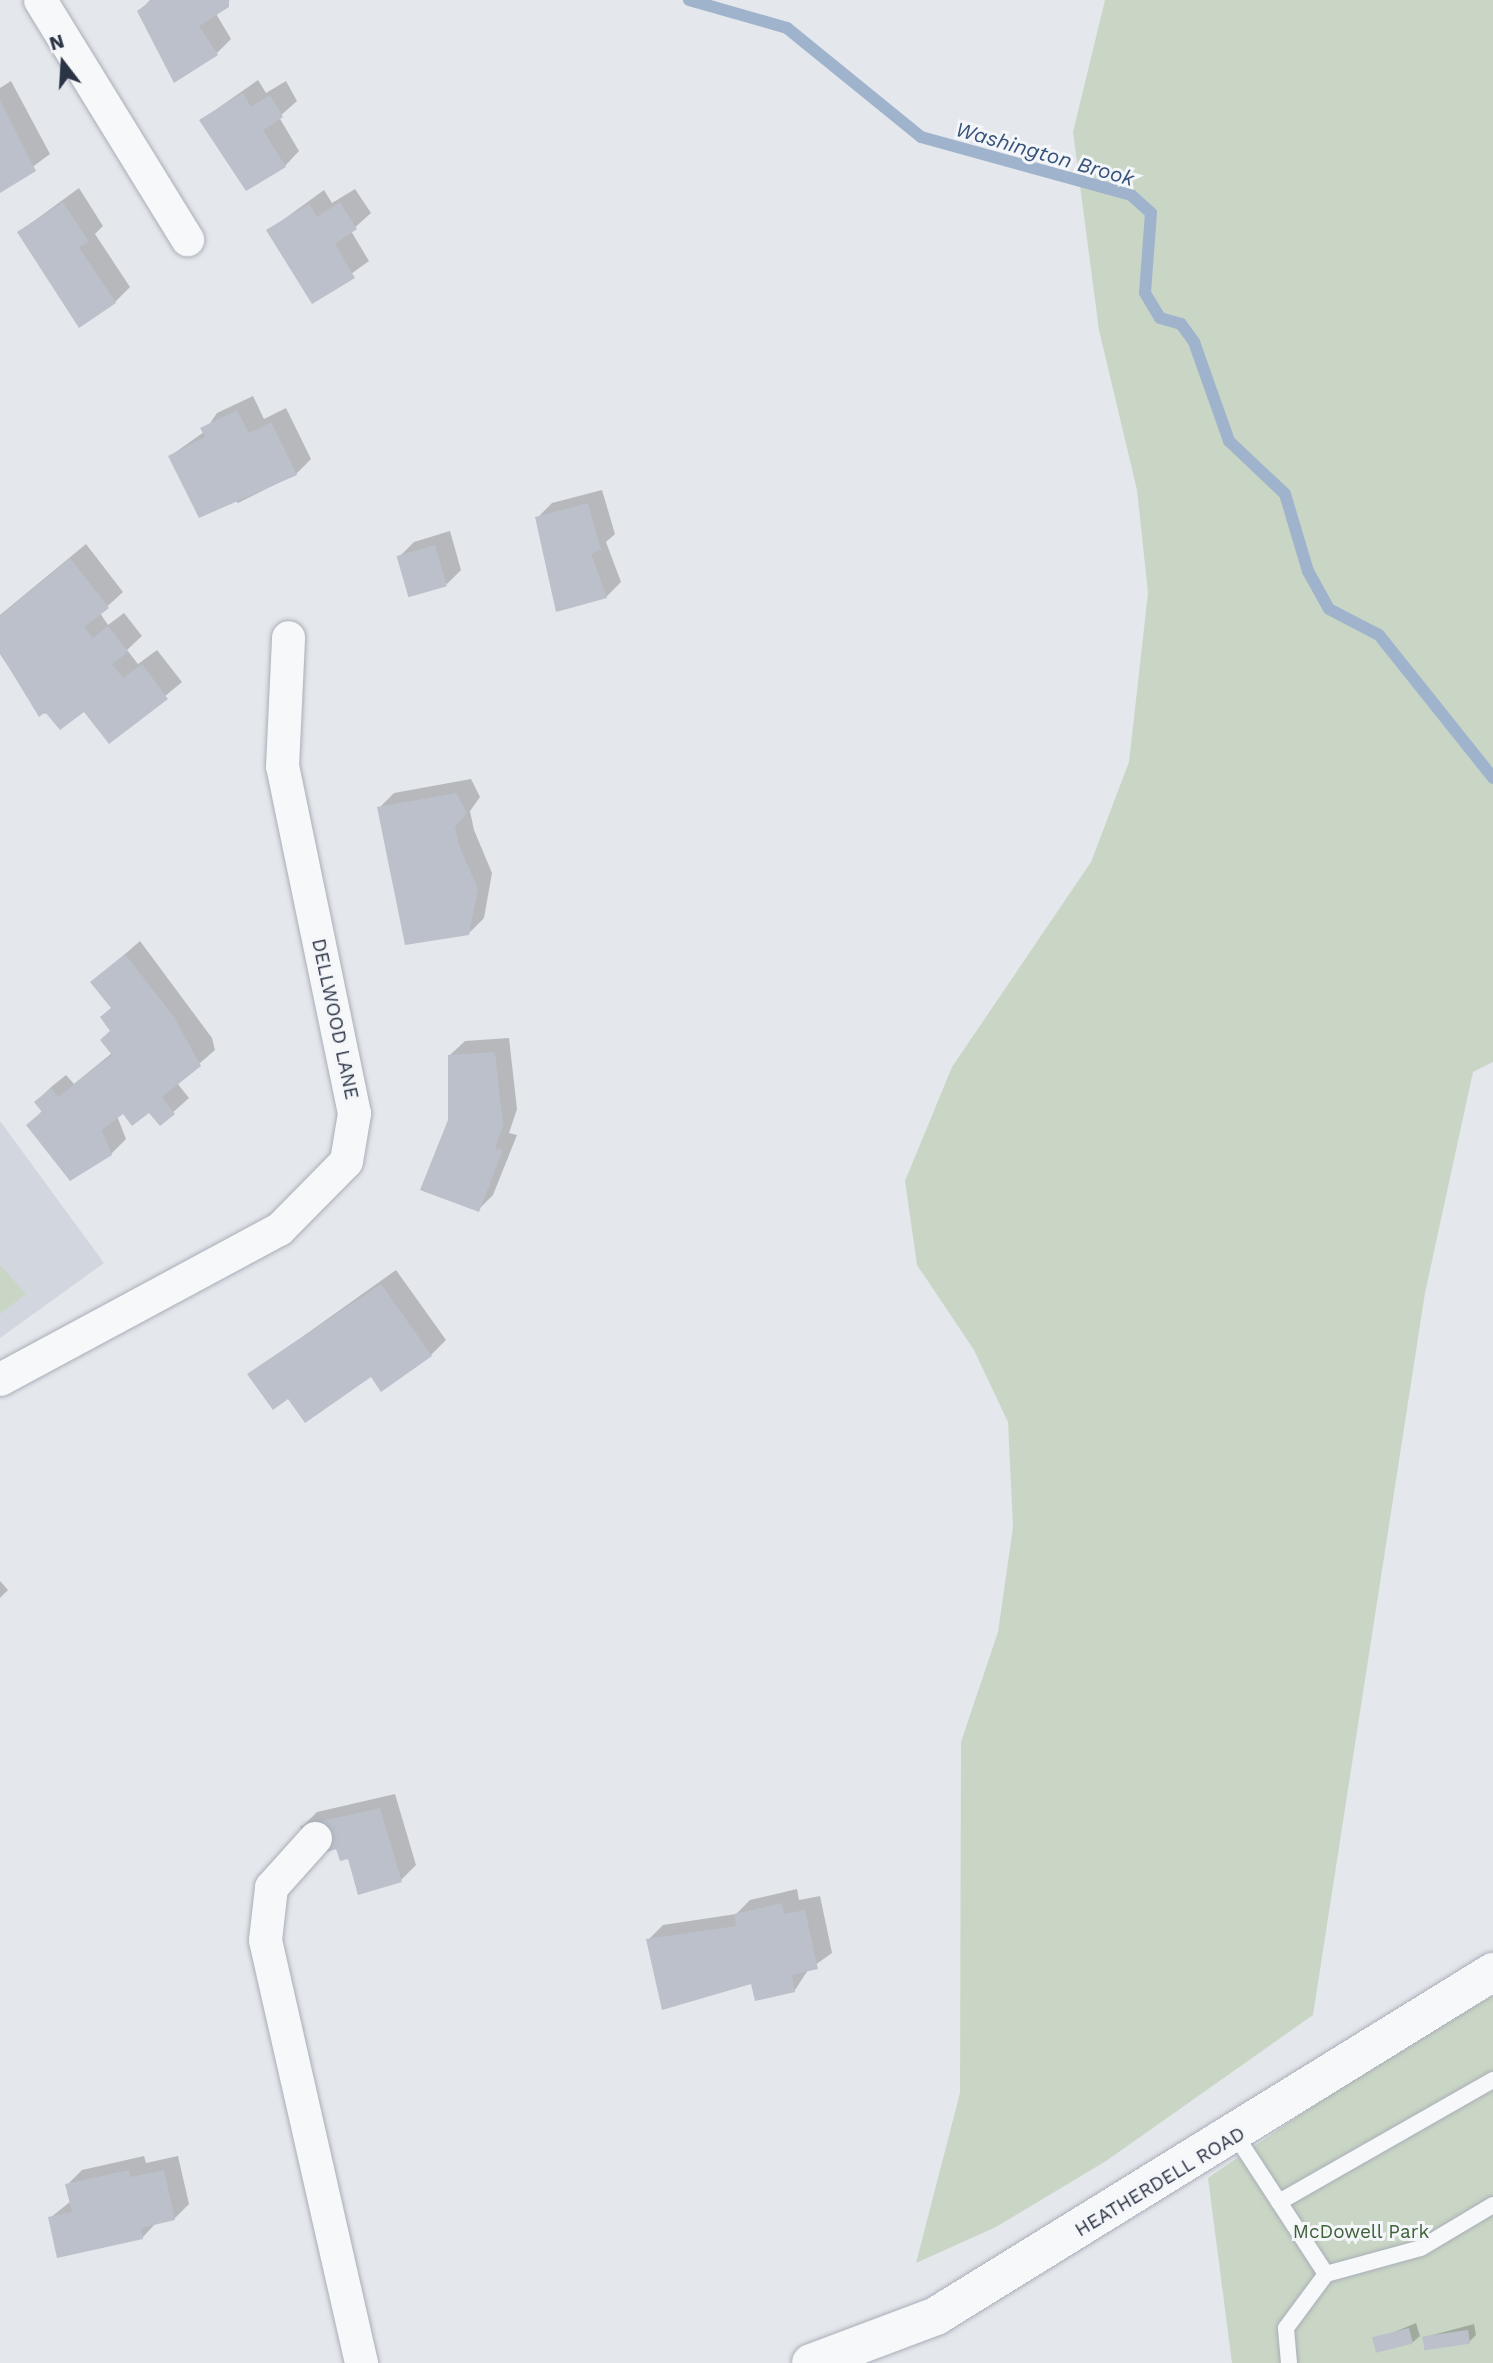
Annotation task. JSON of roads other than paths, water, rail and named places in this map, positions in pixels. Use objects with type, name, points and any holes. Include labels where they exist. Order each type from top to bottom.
[{"type":"street","points":[[40,0],[187,239]]},
{"type":"street","name":"DELLWOOD LANE","points":[[0,1379],[279,1229],[346,1161],[354,1113],[282,766],[288,637]]},
{"type":"street","points":[[314,1838],[271,1887],[265,1940],[361,2363]]},
{"type":"street","name":"HEATHERDELL ROAD","points":[[811,2363],[936,2316],[1236,2136],[1493,1972]]},
{"type":"lane","points":[[1279,2202],[1493,2080]]},
{"type":"lane","points":[[1236,2136],[1326,2274]]},
{"type":"lane","points":[[1289,2363],[1286,2328],[1326,2274],[1421,2248],[1493,2205]]},
{"type":"waterway","name":"Washington Brook","points":[[689,0],[787,28],[921,137],[1131,195],[1151,213],[1145,293],[1160,318],[1181,324],[1194,342],[1229,441],[1285,494],[1308,571],[1329,609],[1379,635],[1493,778]]},
{"type":"park label","name":"McDowell Park","points":[[1361,2232]]}]
